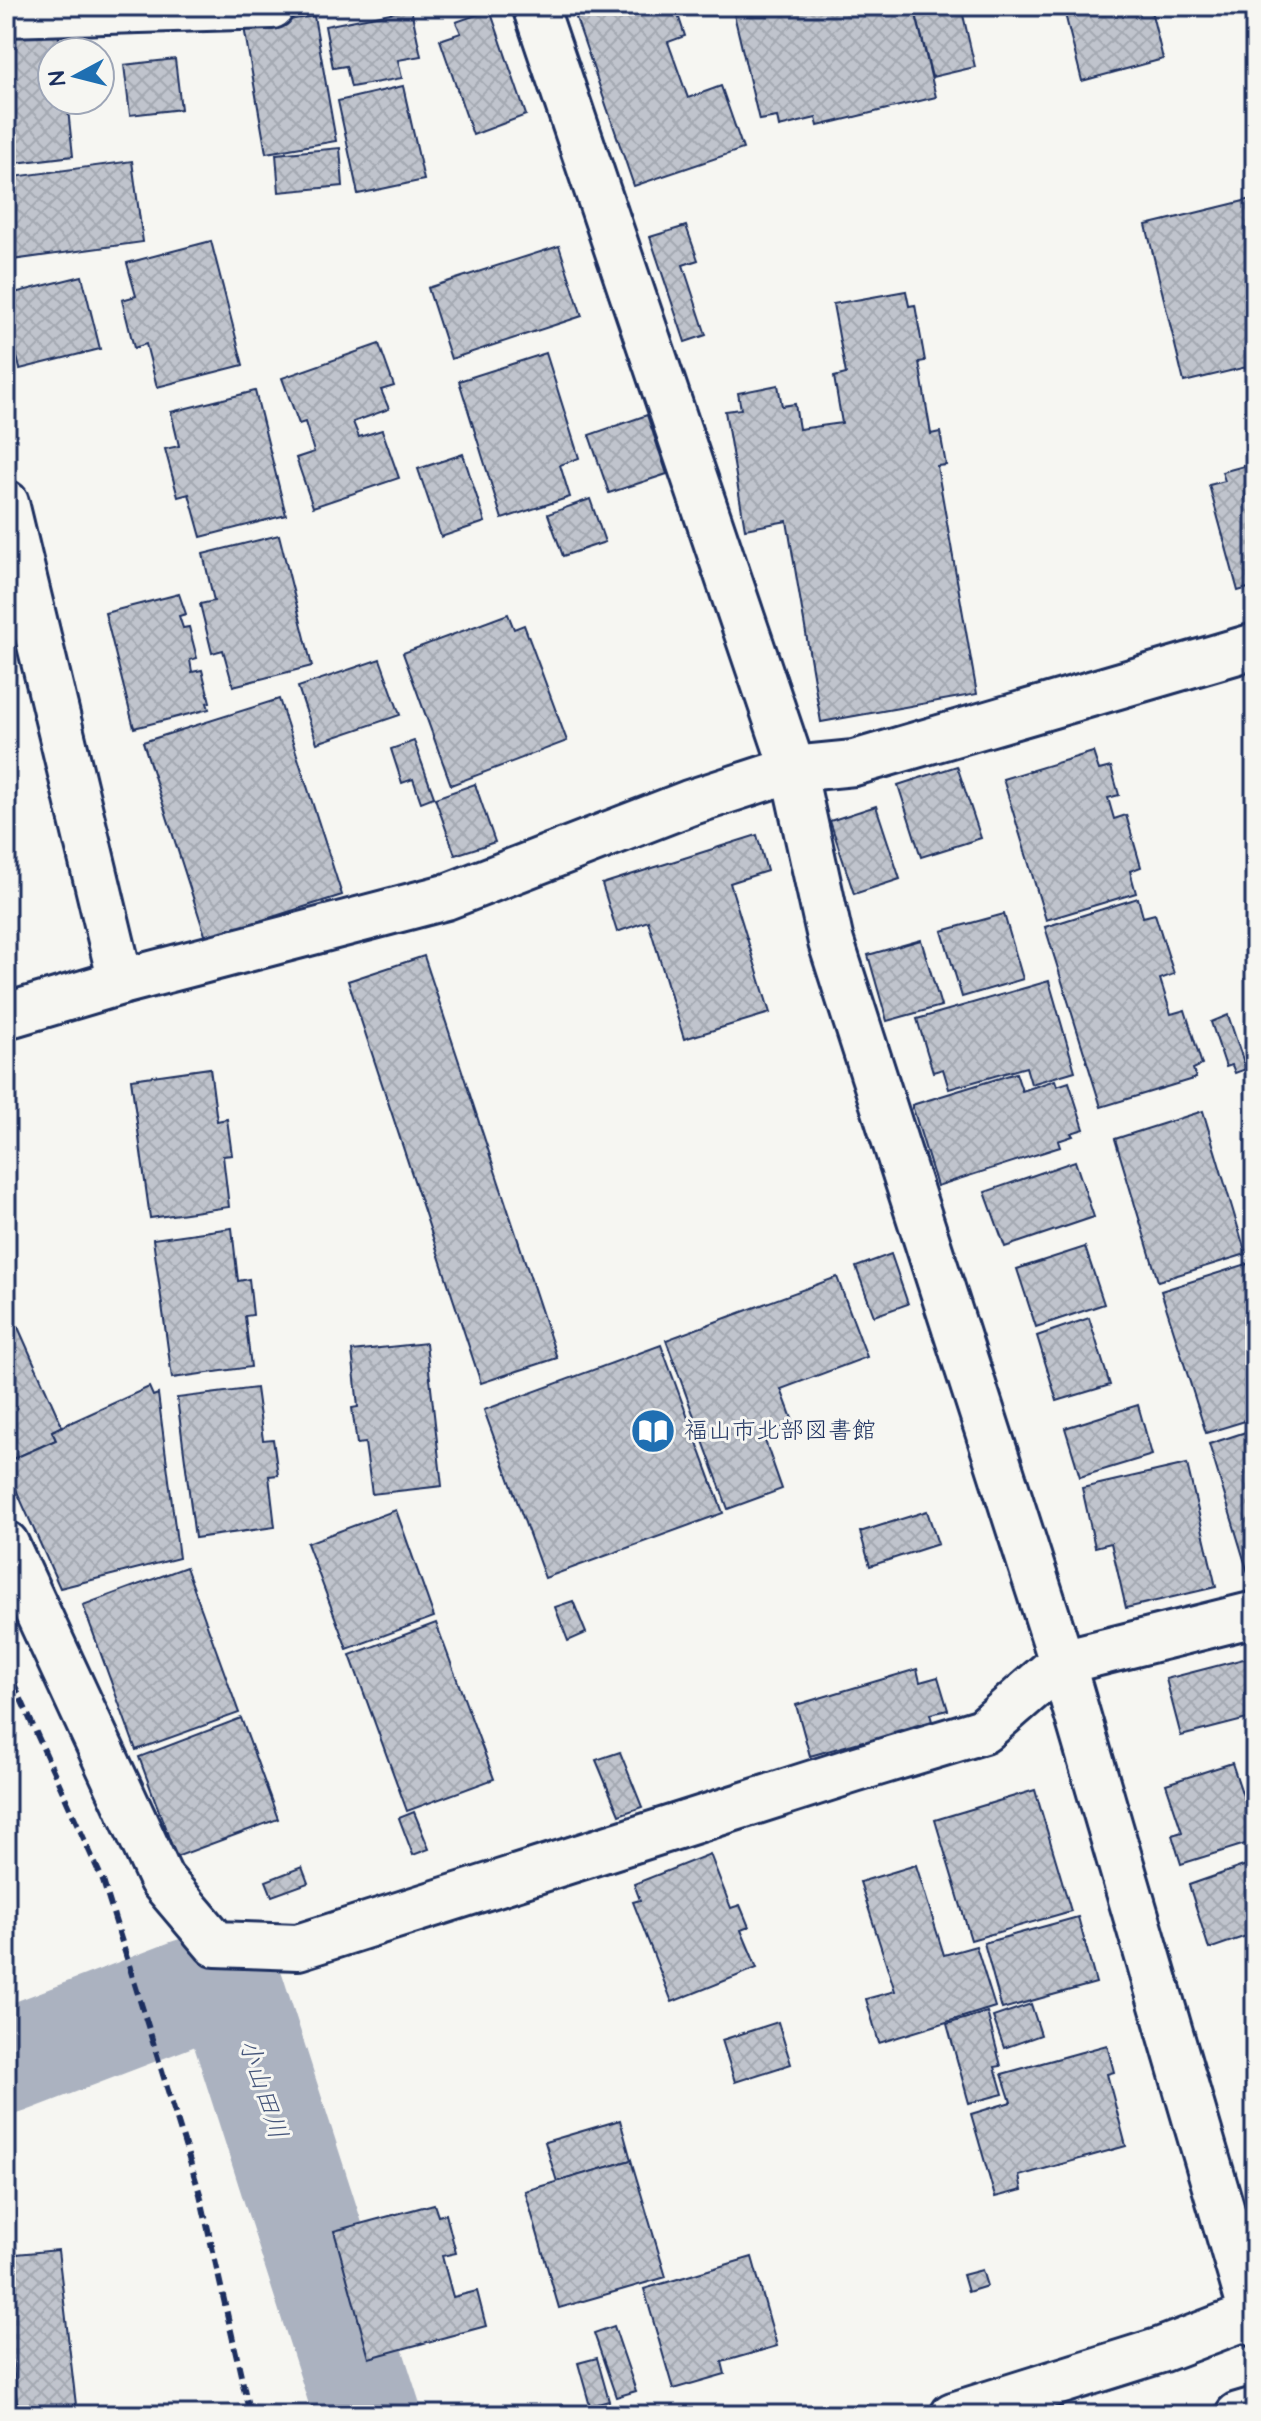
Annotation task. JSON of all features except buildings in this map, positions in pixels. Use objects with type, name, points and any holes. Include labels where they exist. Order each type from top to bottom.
[{"type":"street","points":[[6,14],[272,6]]},
{"type":"street","points":[[535,6],[793,769],[831,942],[1062,1662],[1254,2318],[953,2415]]},
{"type":"street","points":[[6,503],[121,982]]},
{"type":"street","points":[[6,1016],[121,982],[446,897],[689,803],[793,769],[854,763],[1255,646]]},
{"type":"street","points":[[6,1544],[161,1879],[216,1944],[298,1947],[983,1731],[1062,1662],[1255,1614]]},
{"type":"street","points":[[1238,2415],[1255,2410]]},
{"type":"waterway","name":"小山田川","points":[[6,2062],[191,1991],[232,1991],[368,2415]]},
{"type":"railway","points":[[6,1666],[103,1881],[200,2194],[250,2415]]},
{"type":"place","name":"福山市北部図書館","points":[[653,1431]]}]
